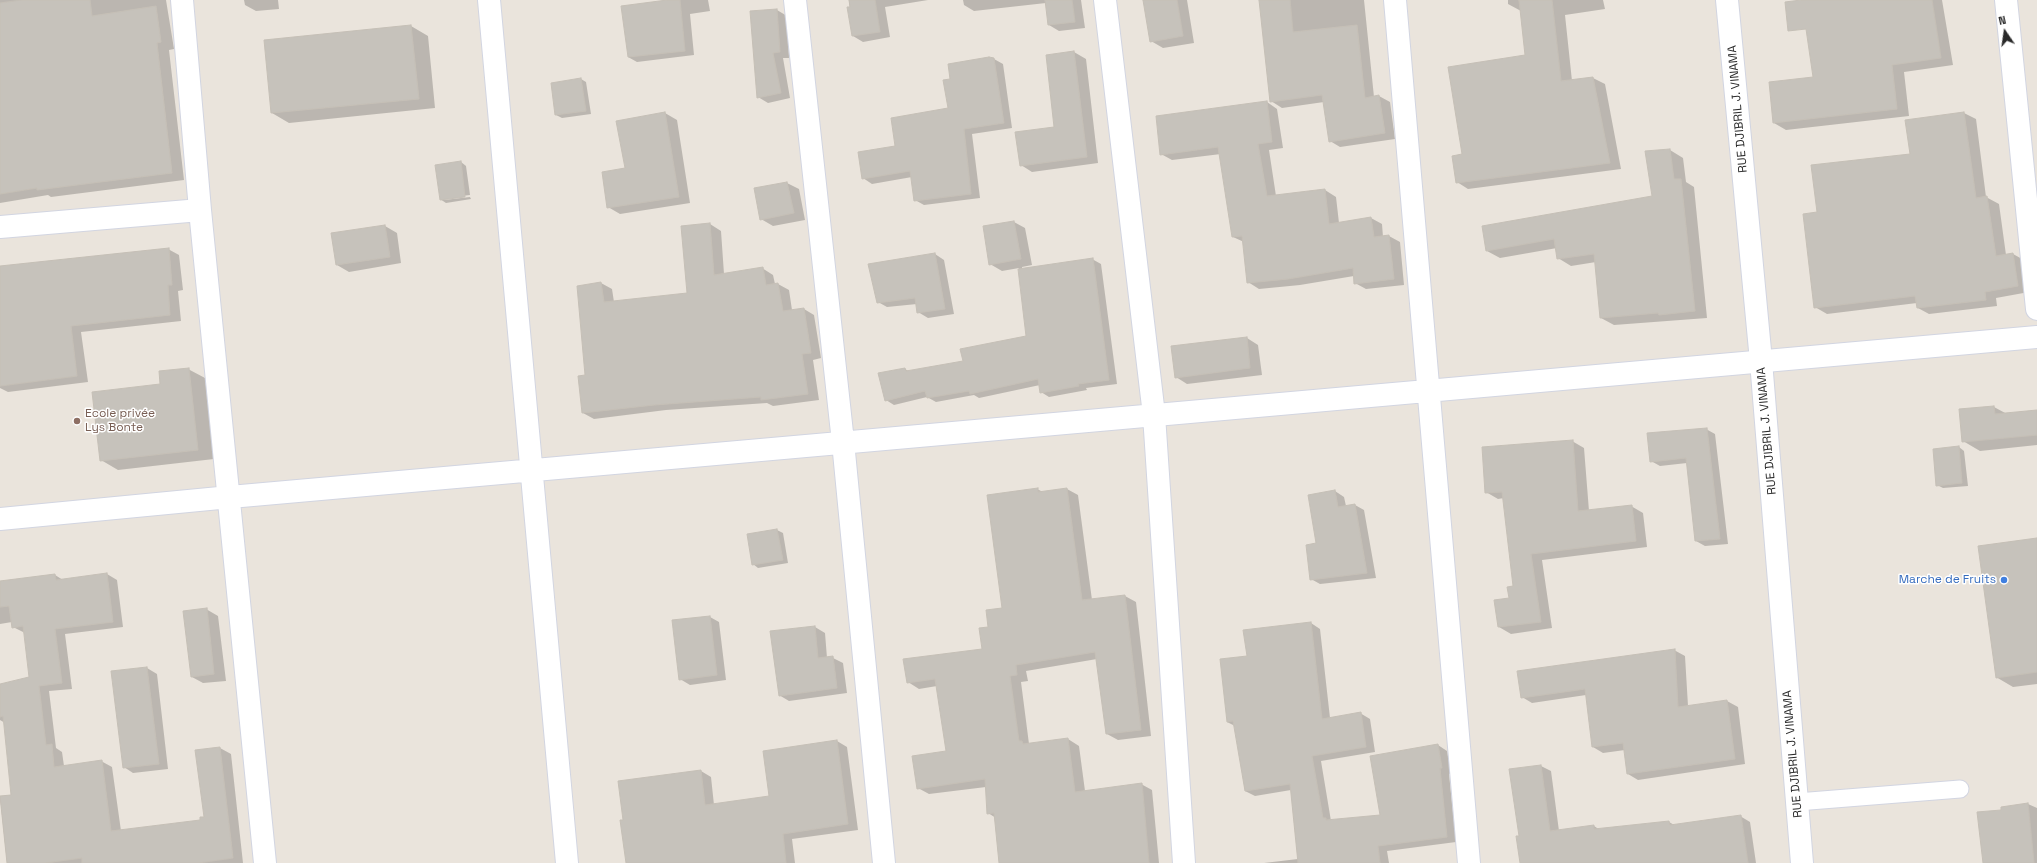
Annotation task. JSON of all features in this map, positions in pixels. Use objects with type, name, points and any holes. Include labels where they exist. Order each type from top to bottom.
[{"type":"street","points":[[182,0],[200,210],[230,497],[265,863]]},
{"type":"street","points":[[488,0],[567,863]]},
{"type":"street","points":[[795,0],[843,442],[884,863]]},
{"type":"street","points":[[1105,0],[1154,415],[1184,863]]},
{"type":"street","points":[[1395,0],[1427,390],[1469,863]]},
{"type":"street","name":"RUE DJIBRIL J. VINAMA","points":[[1727,0],[1761,361],[1802,863]]},
{"type":"street","points":[[2006,0],[2037,310]]},
{"type":"street","points":[[0,227],[200,210]]},
{"type":"street","points":[[0,519],[843,442],[2037,337]]},
{"type":"lane","points":[[1797,802],[1960,789]]},
{"type":"building","points":[[22,0],[90,0],[92,16],[156,6],[161,42],[157,43],[172,173],[37,190],[37,188],[0,194],[0,3]]},
{"type":"building","points":[[667,0],[680,0],[685,51],[628,57],[621,6]]},
{"type":"building","points":[[849,0],[875,0],[880,32],[852,36],[847,7],[850,7]]},
{"type":"building","points":[[1045,0],[1072,0],[1075,22],[1048,25]]},
{"type":"building","points":[[1143,0],[1177,0],[1183,36],[1150,42]]},
{"type":"building","points":[[1259,0],[1290,0],[1293,32],[1357,25],[1365,98],[1379,95],[1385,133],[1329,142],[1322,95],[1270,102]]},
{"type":"building","points":[[1519,0],[1552,0],[1561,81],[1593,77],[1610,163],[1456,183],[1452,156],[1462,154],[1448,67],[1525,55]]},
{"type":"building","points":[[1801,0],[1932,0],[1941,58],[1892,65],[1897,109],[1773,123],[1769,82],[1813,77],[1806,29],[1788,31],[1785,2]]},
{"type":"building","points":[[777,9],[780,52],[773,53],[781,93],[757,98],[750,11]]},
{"type":"building","points":[[411,25],[419,99],[271,113],[264,40]]},
{"type":"building","points":[[1074,51],[1087,157],[1020,166],[1015,132],[1054,127],[1046,55]]},
{"type":"building","points":[[989,57],[994,58],[1004,123],[964,129],[971,194],[914,201],[910,171],[862,179],[858,152],[895,146],[891,118],[948,108],[943,80],[950,79],[948,64]]},
{"type":"building","points":[[581,78],[586,111],[555,115],[551,83]]},
{"type":"building","points":[[1267,101],[1272,142],[1258,144],[1267,196],[1325,189],[1329,224],[1371,217],[1374,237],[1389,235],[1394,279],[1354,284],[1353,268],[1288,279],[1247,283],[1242,236],[1232,237],[1218,147],[1160,155],[1156,116]]},
{"type":"building","points":[[665,112],[679,197],[607,208],[602,172],[625,168],[616,121]]},
{"type":"building","points":[[1964,112],[1976,198],[1987,196],[1996,256],[2013,253],[2018,286],[1985,292],[1986,300],[1917,308],[1915,296],[1814,308],[1803,214],[1817,212],[1811,165],[1910,154],[1905,120]]},
{"type":"building","points":[[1670,149],[1674,179],[1681,179],[1695,311],[1659,315],[1658,313],[1600,318],[1594,254],[1557,259],[1554,239],[1486,251],[1482,226],[1652,196],[1645,151]]},
{"type":"building","points":[[461,161],[465,197],[440,200],[435,165]]},
{"type":"building","points":[[787,182],[794,213],[760,220],[754,188]]},
{"type":"building","points":[[1014,221],[1021,259],[989,265],[983,226]]},
{"type":"building","points":[[710,223],[714,275],[763,267],[766,285],[778,283],[783,311],[804,308],[811,353],[802,354],[808,394],[761,400],[761,397],[654,405],[582,413],[578,376],[585,375],[577,286],[601,282],[604,302],[687,293],[681,226]]},
{"type":"building","points":[[385,225],[390,257],[336,265],[331,233]]},
{"type":"building","points":[[169,248],[172,285],[168,285],[170,315],[71,326],[77,376],[0,386],[0,266]]},
{"type":"building","points":[[935,253],[945,309],[917,313],[915,298],[877,303],[868,264]]},
{"type":"building","points":[[1093,258],[1109,380],[1078,384],[1079,386],[1040,393],[1038,379],[970,394],[969,391],[927,398],[925,391],[885,401],[878,373],[905,368],[906,371],[963,361],[960,349],[1026,336],[1018,269]]},
{"type":"building","points":[[1247,337],[1250,368],[1175,378],[1171,346]]},
{"type":"building","points":[[189,368],[198,450],[100,461],[92,392],[160,384],[159,371]]},
{"type":"building","points":[[1994,406],[1995,414],[2037,410],[2037,435],[1962,442],[1959,409]]},
{"type":"building","points":[[1707,428],[1720,539],[1695,541],[1686,458],[1650,462],[1647,433]]},
{"type":"building","points":[[1573,440],[1578,511],[1632,505],[1636,541],[1531,554],[1541,622],[1498,627],[1494,600],[1509,598],[1507,587],[1513,586],[1502,492],[1485,493],[1482,447]]},
{"type":"building","points":[[1959,446],[1962,483],[1936,486],[1933,449]]},
{"type":"building","points":[[1038,488],[1038,492],[1067,488],[1082,600],[1125,595],[1141,730],[1106,734],[1095,652],[1016,665],[1017,675],[1010,676],[1019,741],[1022,741],[1023,744],[1068,738],[1075,792],[1142,783],[1149,863],[999,863],[994,813],[987,814],[985,779],[917,789],[912,756],[946,751],[935,679],[907,683],[903,659],[982,649],[979,628],[988,627],[986,610],[1002,608],[987,495]]},
{"type":"building","points":[[1335,490],[1338,507],[1355,504],[1367,573],[1310,580],[1306,545],[1316,543],[1308,495]]},
{"type":"building","points":[[777,529],[783,560],[752,565],[747,534]]},
{"type":"building","points":[[2037,538],[2037,672],[1996,678],[1978,546]]},
{"type":"building","points":[[107,573],[113,622],[55,629],[62,683],[39,686],[46,745],[52,744],[54,767],[102,760],[111,831],[200,820],[200,817],[204,817],[195,750],[220,747],[233,858],[198,863],[82,863],[82,858],[45,863],[7,863],[0,796],[11,795],[3,716],[0,717],[0,684],[29,677],[23,626],[12,628],[9,606],[0,607],[0,581],[55,574],[56,580]]},
{"type":"building","points":[[207,608],[214,674],[191,677],[183,611]]},
{"type":"building","points":[[710,616],[717,675],[679,680],[672,620]]},
{"type":"building","points":[[1311,622],[1322,719],[1361,712],[1366,747],[1312,756],[1323,818],[1326,818],[1326,820],[1380,815],[1370,756],[1438,744],[1442,768],[1440,768],[1447,837],[1378,846],[1380,863],[1298,863],[1290,784],[1245,791],[1233,721],[1227,722],[1220,659],[1247,656],[1243,630]]},
{"type":"building","points":[[815,626],[818,658],[833,656],[837,688],[779,696],[770,631]]},
{"type":"building","points":[[1675,649],[1678,707],[1727,700],[1735,759],[1627,774],[1623,743],[1592,747],[1585,689],[1521,698],[1517,671]]},
{"type":"building","points":[[147,667],[159,764],[123,768],[111,671]]},
{"type":"building","points":[[837,740],[848,824],[783,834],[786,863],[626,863],[620,820],[623,820],[618,781],[701,770],[705,805],[769,796],[763,751]]},
{"type":"building","points":[[1541,765],[1550,831],[1594,825],[1594,829],[1669,821],[1670,825],[1741,815],[1748,863],[1520,863],[1516,836],[1519,836],[1509,769]]},
{"type":"building","points":[[2028,803],[2034,863],[1983,863],[1977,812],[2001,810],[2001,807]]},
{"type":"place","name":"Ecole privée Lys Bonte","points":[[77,421]]},
{"type":"place","name":"Marche de Fruits","points":[[2004,580]]}]
